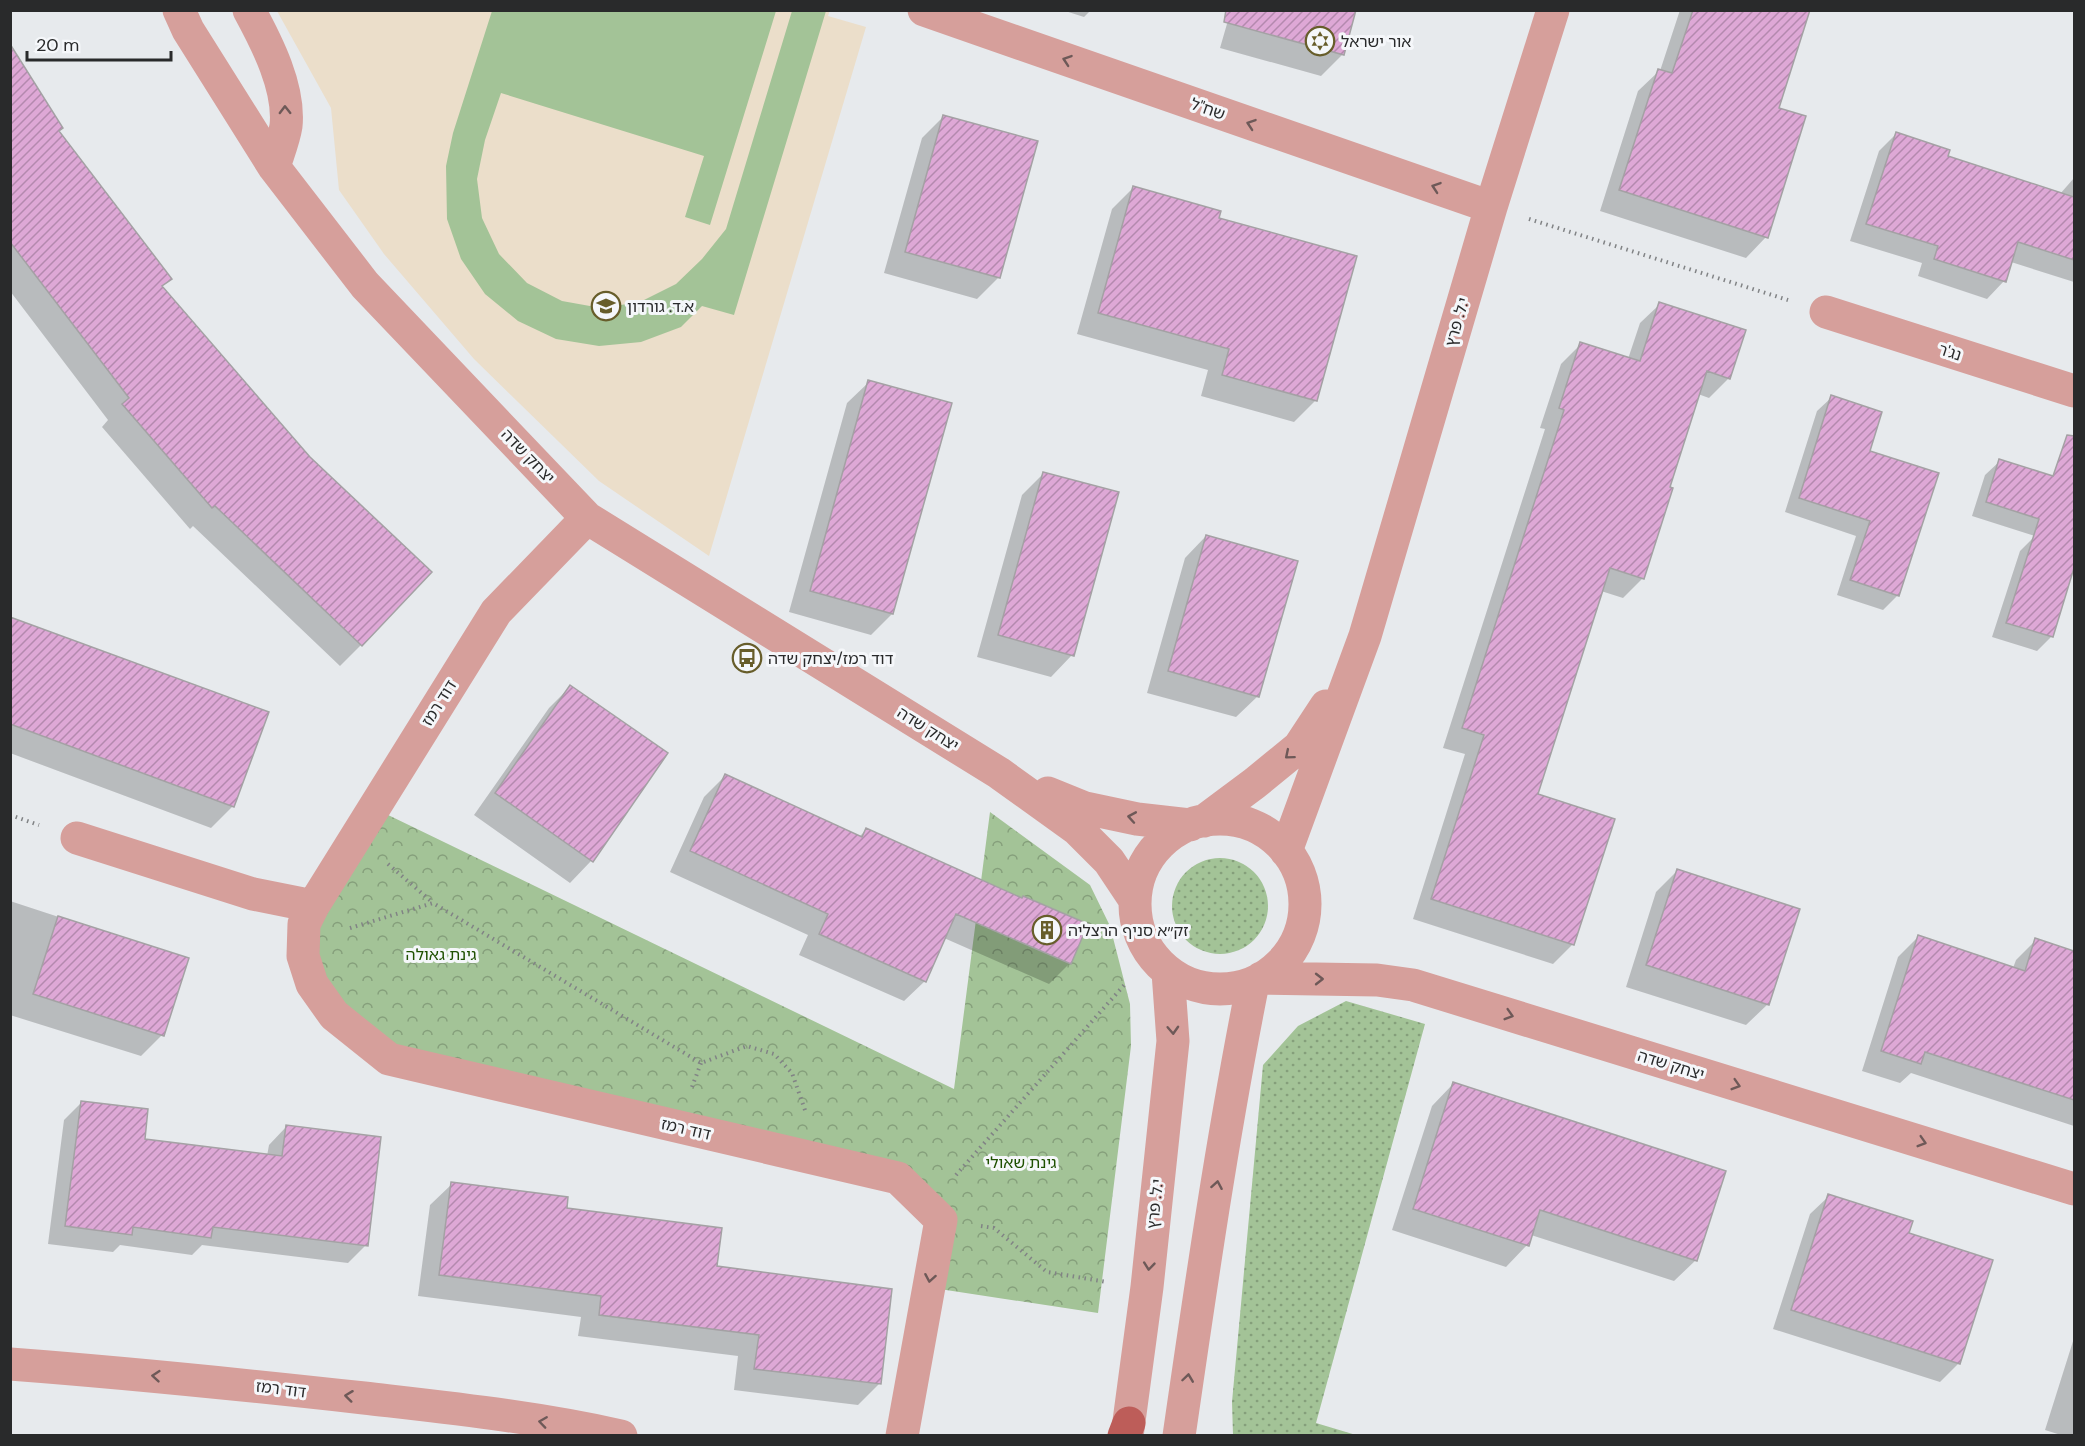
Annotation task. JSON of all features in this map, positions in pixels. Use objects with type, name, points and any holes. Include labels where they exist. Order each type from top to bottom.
[{"type":"street","name":"יצחק שדה","points":[[179,10],[274,167],[365,285],[587,518],[999,773],[1077,830],[1109,861],[1135,900]]},
{"type":"street","points":[[249,10],[264,38],[285,95],[286,127],[274,167]]},
{"type":"street","name":"שח\"ל","points":[[924,10],[1491,207]]},
{"type":"street","name":"י.ל. פרץ","points":[[1286,851],[1365,636],[1491,207],[1553,10]]},
{"type":"street","name":"נג'ר","points":[[1826,312],[2074,391]]},
{"type":"street","name":"דוד רמז","points":[[587,518],[496,612],[313,906],[304,924],[303,956],[312,984],[334,1015],[389,1059],[897,1179],[934,1213]]},
{"type":"street","name":"י.ל. פרץ","points":[[1197,823],[1255,783],[1299,747],[1317,722],[1365,636]]},
{"type":"street","name":"יצחק שדה","points":[[999,773],[1085,808],[1137,819],[1197,823]]},
{"type":"street","points":[[1227,819],[1249,824],[1269,835],[1286,851],[1298,871],[1304,892],[1304,915],[1299,936],[1288,955],[1272,972],[1257,980],[1231,988],[1209,989],[1188,983],[1168,972],[1156,961],[1140,933],[1135,900],[1140,876],[1151,855],[1168,837],[1197,823],[1227,819]]},
{"type":"street","points":[[76,838],[253,894],[313,906]]},
{"type":"street","name":"י.ל. פרץ","points":[[1126,1431],[1146,1287],[1173,1041],[1168,972]]},
{"type":"street","name":"יצחק שדה","points":[[1257,980],[1377,980],[1413,985],[2074,1189]]},
{"type":"street","points":[[1179,1436],[1239,1051],[1257,980]]},
{"type":"street","points":[[902,1436],[934,1213]]},
{"type":"street","name":"דוד רמז","points":[[10,1364],[242,1384],[426,1405],[582,1427],[621,1436]]},
{"type":"path","points":[[1491,207],[1826,312]]},
{"type":"path","points":[[356,836],[433,903],[701,1063],[747,1046],[774,1054],[792,1073],[824,1161]]},
{"type":"path","points":[[304,941],[433,903]]},
{"type":"path","points":[[934,1213],[1130,979]]},
{"type":"path","points":[[994,1228],[1047,1272],[1113,1283]]},
{"type":"shaded area","name":"א.ד. גורדון","points":[[830,10],[828,16],[866,27],[709,556],[599,481],[474,359],[384,254],[339,190],[331,108],[277,11]]},
{"type":"green space","points":[[492,11],[776,11],[710,225],[685,217],[704,156],[501,93],[485,140],[477,179],[482,218],[499,254],[527,283],[562,301],[601,308],[640,302],[676,284],[702,259],[726,229],[792,11],[826,11],[734,315],[702,306],[681,327],[641,342],[599,346],[556,339],[518,321],[485,294],[461,259],[447,219],[446,166],[453,133]]},
{"type":"green space","points":[[990,812],[1090,885],[1110,926],[1130,1004],[1131,1046],[1098,1313],[933,1288],[943,1218],[898,1174],[393,1047],[345,1008],[320,978],[314,925],[384,813],[954,1089]]},
{"type":"green space","points":[[1220,858],[1239,861],[1254,872],[1265,887],[1268,906],[1265,925],[1254,940],[1239,951],[1220,954],[1201,951],[1186,940],[1175,925],[1172,906],[1175,887],[1186,872],[1201,861]]},
{"type":"green space","points":[[1346,1001],[1425,1024],[1316,1423],[1356,1435],[1233,1435],[1232,1402],[1263,1065],[1298,1026]]},
{"type":"building","name":"אור ישראל","points":[[1226,10],[1356,10],[1344,55],[1224,22]]},
{"type":"building","points":[[1693,10],[1810,10],[1779,108],[1806,116],[1768,238],[1619,190],[1658,69],[1672,73]]},
{"type":"building","points":[[10,44],[63,128],[59,131],[172,279],[162,286],[310,457],[432,572],[362,646],[215,506],[212,508],[122,404],[129,398],[10,242]]},
{"type":"building","points":[[943,115],[1038,141],[1000,278],[905,252]]},
{"type":"building","points":[[1896,132],[1950,150],[1948,156],[2074,197],[2074,260],[2018,242],[2006,282],[1934,259],[1938,246],[1866,224]]},
{"type":"building","points":[[1133,186],[1221,211],[1219,218],[1357,256],[1317,401],[1222,375],[1229,349],[1098,313]]},
{"type":"building","points":[[1659,302],[1746,330],[1730,379],[1707,371],[1644,579],[1610,568],[1538,794],[1615,819],[1574,945],[1431,899],[1484,735],[1462,728],[1564,410],[1559,408],[1580,342],[1640,361]]},
{"type":"building","points":[[868,380],[952,403],[893,614],[810,591]]},
{"type":"building","points":[[1831,395],[1882,412],[1870,451],[1939,473],[1899,596],[1850,580],[1870,521],[1799,498]]},
{"type":"building","points":[[2067,435],[2074,436],[2074,568],[2053,637],[2006,623],[2039,519],[1986,502],[1999,459],[2053,476]]},
{"type":"building","points":[[1043,472],[1119,492],[1074,656],[998,635]]},
{"type":"building","points":[[1206,535],[1298,561],[1259,697],[1168,671]]},
{"type":"building","points":[[10,617],[269,712],[234,807],[10,724]]},
{"type":"building","points":[[570,685],[668,753],[593,862],[495,793]]},
{"type":"building","points":[[725,774],[862,837],[866,828],[1022,898],[1023,896],[1088,924],[1071,964],[956,914],[926,982],[819,934],[828,914],[690,851]]},
{"type":"building","points":[[1677,869],[1800,909],[1769,1005],[1646,965]]},
{"type":"building","points":[[58,916],[189,958],[164,1036],[33,994]]},
{"type":"building","points":[[1918,935],[2025,971],[2035,938],[2074,951],[2074,1100],[1925,1052],[1921,1064],[1881,1051]]},
{"type":"building","points":[[1453,1082],[1726,1171],[1697,1261],[1540,1210],[1529,1246],[1413,1209]]},
{"type":"building","points":[[81,1101],[148,1109],[145,1139],[282,1156],[286,1125],[381,1137],[368,1246],[213,1227],[211,1238],[133,1227],[132,1235],[65,1226]]},
{"type":"building","points":[[451,1182],[568,1197],[567,1208],[722,1228],[717,1266],[892,1289],[881,1384],[754,1369],[759,1335],[599,1315],[601,1296],[439,1275]]},
{"type":"building","points":[[1828,1194],[1913,1221],[1909,1233],[1993,1260],[1960,1364],[1791,1310]]},
{"type":"place","name":"אור ישראל","points":[[1320,41]]},
{"type":"place","name":"א.ד. גורדון","points":[[606,306]]},
{"type":"place","name":"דוד רמז/יצחק שדה","points":[[747,658]]},
{"type":"place","name":"זק״א סניף הרצליה","points":[[1047,930]]},
{"type":"park label","name":"גינת גאולה","points":[[441,954]]},
{"type":"park label","name":"גינת שאולי","points":[[1021,1162]]}]
